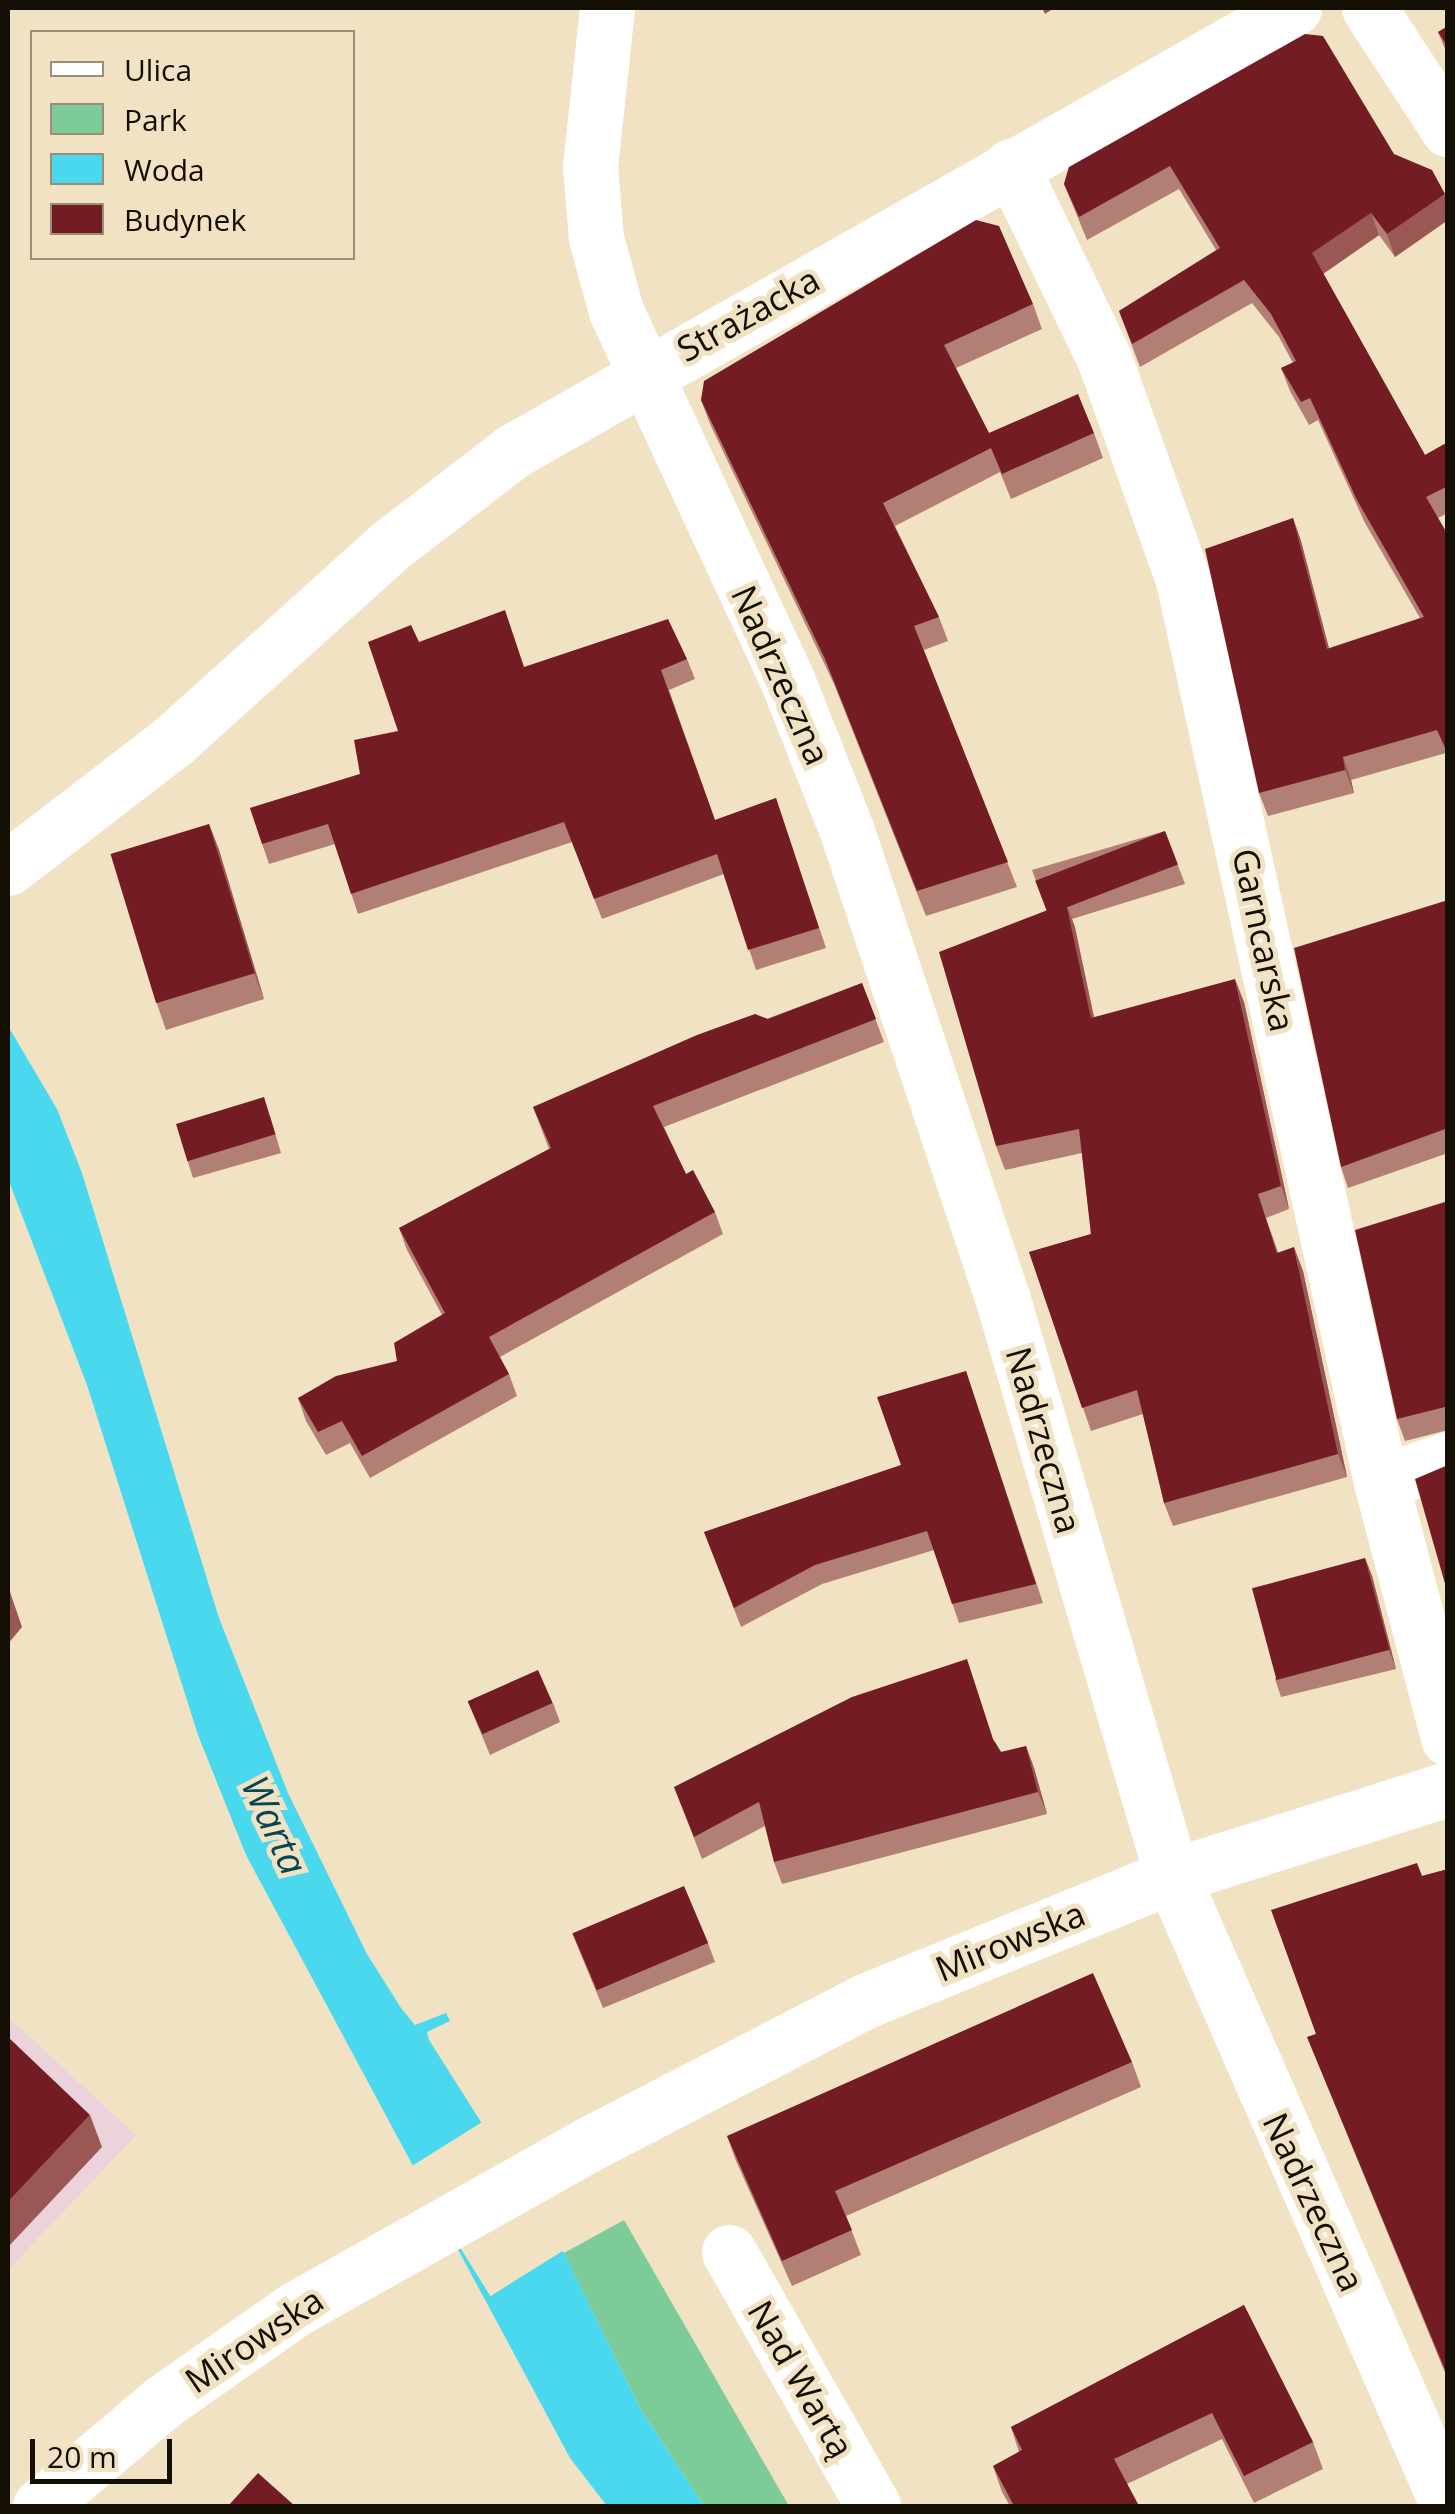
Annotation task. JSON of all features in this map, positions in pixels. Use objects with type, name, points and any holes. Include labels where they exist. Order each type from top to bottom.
[{"type":"street","name":"Nadrzeczna","points":[[607,8],[590,167],[595,220],[616,310],[788,682],[853,849],[1003,1300],[1172,1876],[1448,2506]]},
{"type":"street","name":"Strażacka","points":[[9,867],[243,680],[392,544],[512,451],[643,373],[1294,8]]},
{"type":"street","points":[[1369,8],[1448,128]]},
{"type":"street","name":"Garncarska","points":[[1011,166],[1104,358],[1183,580],[1380,1482],[1448,1738]]},
{"type":"street","points":[[1380,1482],[1448,1459]]},
{"type":"street","name":"Mirowska","points":[[60,2500],[202,2373],[382,2260],[593,2142],[865,2001],[1172,1876],[1448,1789]]},
{"type":"street","name":"Nad Wartą","points":[[729,2252],[874,2506]]},
{"type":"shaded area","points":[[8,2017],[136,2135],[8,2270]]},
{"type":"green space","points":[[624,2220],[789,2506],[704,2506],[641,2410],[564,2253]]},
{"type":"water","name":"Warta","points":[[8,1026],[57,1109],[82,1173],[219,1618],[288,1793],[367,1954],[401,2008],[415,2025],[446,2013],[450,2021],[427,2032],[429,2040],[564,2253],[641,2410],[704,2506],[607,2506],[570,2458],[246,1855],[198,1735],[87,1385],[8,1179]]},
{"type":"pier","points":[[487,2119],[568,2248],[490,2296],[410,2167]]},
{"type":"building","points":[[1448,26],[1448,47],[1438,32]]},
{"type":"building","points":[[1305,34],[1323,36],[1394,154],[1432,170],[1445,194],[1387,234],[1371,213],[1312,253],[1425,455],[1448,442],[1448,486],[1426,497],[1448,535],[1448,754],[1437,730],[1343,757],[1345,770],[1259,793],[1205,549],[1293,518],[1327,649],[1424,617],[1357,500],[1310,398],[1301,402],[1281,368],[1296,361],[1271,314],[1244,280],[1132,344],[1119,311],[1220,248],[1170,166],[1079,217],[1064,184],[1069,167]]},
{"type":"building","points":[[976,220],[999,226],[1033,304],[944,345],[989,433],[1078,394],[1094,433],[1002,474],[991,448],[883,503],[939,617],[914,626],[1008,862],[917,891],[825,659],[701,400],[704,381]]},
{"type":"building","points":[[505,610],[524,667],[668,619],[687,659],[661,670],[715,820],[776,798],[819,928],[748,950],[717,854],[594,899],[564,822],[351,894],[328,824],[262,844],[250,808],[360,774],[354,740],[398,731],[368,642],[411,625],[419,642]]},
{"type":"building","points":[[209,824],[255,973],[156,1003],[111,854]]},
{"type":"building","points":[[1165,831],[1178,865],[1048,914],[1035,881]]},
{"type":"building","points":[[1448,900],[1448,1128],[1341,1167],[1294,948]]},
{"type":"building","points":[[1066,903],[1091,1018],[1235,979],[1281,1186],[1258,1194],[1277,1253],[1294,1247],[1338,1454],[1164,1503],[1137,1390],[1082,1408],[1029,1252],[1091,1234],[1079,1129],[996,1146],[939,952]]},
{"type":"building","points":[[862,983],[876,1019],[653,1106],[686,1174],[693,1170],[715,1212],[489,1337],[509,1374],[362,1456],[342,1421],[318,1432],[298,1398],[336,1376],[397,1361],[394,1343],[445,1313],[399,1228],[551,1148],[533,1107],[697,1035],[755,1014],[768,1019]]},
{"type":"building","points":[[264,1097],[275,1134],[187,1161],[176,1124]]},
{"type":"building","points":[[1448,1201],[1448,1409],[1397,1419],[1355,1230]]},
{"type":"building","points":[[966,1371],[1036,1584],[952,1604],[927,1531],[815,1565],[734,1608],[704,1532],[901,1465],[877,1397]]},
{"type":"building","points":[[1448,1465],[1448,1594],[1415,1479]]},
{"type":"building","points":[[1365,1558],[1390,1650],[1277,1680],[1252,1588]]},
{"type":"building","points":[[967,1659],[993,1739],[1001,1752],[1026,1746],[1038,1792],[774,1862],[759,1802],[694,1837],[674,1787],[852,1697]]},
{"type":"building","points":[[538,1670],[553,1703],[482,1734],[468,1701]]},
{"type":"building","points":[[1417,1863],[1422,1876],[1448,1869],[1448,2377],[1307,2037],[1316,2034],[1271,1910]]},
{"type":"building","points":[[684,1886],[708,1943],[597,1990],[573,1933]]},
{"type":"building","points":[[1093,1973],[1132,2062],[835,2191],[852,2230],[782,2261],[727,2136]]},
{"type":"building","points":[[8,2037],[90,2115],[8,2202]]},
{"type":"building","points":[[1244,2305],[1313,2442],[1244,2476],[1212,2413],[1114,2459],[1139,2506],[1014,2506],[993,2466],[1022,2450],[1011,2427]]},
{"type":"building","points":[[258,2473],[295,2506],[228,2506]]}]
